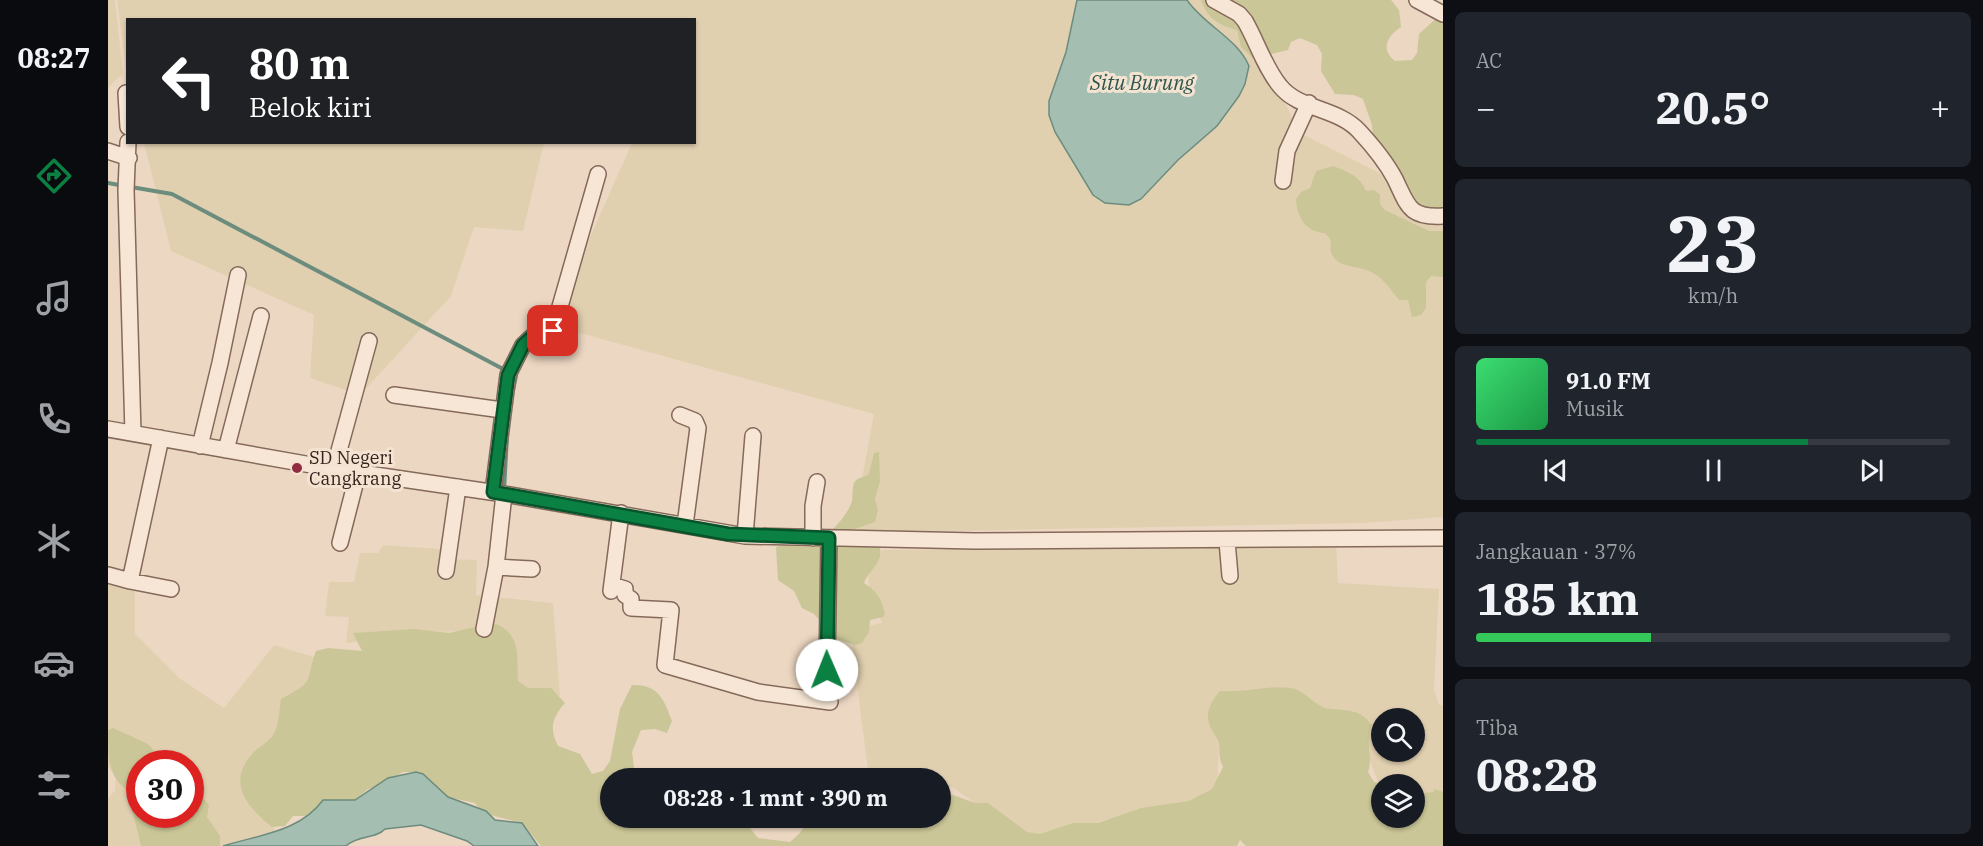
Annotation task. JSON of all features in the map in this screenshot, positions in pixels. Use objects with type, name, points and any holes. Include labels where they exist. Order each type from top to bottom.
[{"type":"street","points":[[1214,0],[1239,14],[1245,21],[1280,87],[1290,95],[1356,128],[1376,150],[1394,178],[1401,196],[1416,214],[1426,217],[1443,216]]},
{"type":"street","points":[[1417,0],[1443,14]]},
{"type":"street","points":[[1283,181],[1287,151],[1309,104]]},
{"type":"street","points":[[108,151],[129,150],[126,185],[133,433]]},
{"type":"street","points":[[484,629],[496,567],[502,410],[508,375],[523,345],[536,333],[547,335],[553,331],[598,174]]},
{"type":"street","points":[[200,446],[238,275]]},
{"type":"street","points":[[226,450],[261,316]]},
{"type":"street","points":[[334,469],[369,341]]},
{"type":"street","points":[[394,395],[409,400],[502,410]]},
{"type":"street","points":[[680,416],[690,418],[698,428],[685,525]]},
{"type":"street","points":[[108,429],[358,473],[621,513],[745,536],[1227,547],[1443,538]]},
{"type":"street","points":[[745,536],[753,436]]},
{"type":"street","points":[[130,581],[161,438]]},
{"type":"street","points":[[340,543],[358,473]]},
{"type":"street","points":[[813,538],[813,506],[817,482]]},
{"type":"street","points":[[446,571],[452,545],[458,488]]},
{"type":"street","points":[[621,513],[612,588],[625,589],[625,595],[631,599],[631,608],[671,610],[665,665],[758,692],[830,702]]},
{"type":"street","points":[[827,670],[829,538]]},
{"type":"street","points":[[1227,547],[1230,576]]},
{"type":"street","points":[[496,567],[532,569]]},
{"type":"street","points":[[108,575],[171,589]]},
{"type":"shaded area","points":[[108,0],[115,0],[123,74],[108,87]]},
{"type":"shaded area","points":[[117,0],[1234,0],[1300,133],[1443,205],[1443,517],[1363,523],[852,533],[874,414],[551,325],[632,144],[696,144],[696,18],[126,18],[126,68]]},
{"type":"shaded area","points":[[1201,0],[1391,0],[1399,10],[1401,27],[1387,43],[1390,57],[1395,61],[1412,60],[1417,53],[1419,34],[1443,12],[1443,213],[1421,211],[1374,144],[1372,125],[1363,99],[1354,95],[1335,94],[1321,71],[1322,54],[1317,45],[1300,38],[1291,42],[1288,50],[1271,54],[1264,60],[1255,60],[1241,47],[1237,30],[1224,26],[1210,17]]},
{"type":"shaded area","points":[[144,144],[544,144],[523,231],[474,227],[451,296],[360,395],[310,378],[314,315],[171,251]]},
{"type":"shaded area","points":[[1333,166],[1357,178],[1366,191],[1374,190],[1380,195],[1380,204],[1385,210],[1429,231],[1443,231],[1443,277],[1431,276],[1426,282],[1426,308],[1421,315],[1412,317],[1408,300],[1399,300],[1377,275],[1344,264],[1333,257],[1331,240],[1325,233],[1308,227],[1301,218],[1296,199],[1301,192],[1310,188],[1316,171]]},
{"type":"shaded area","points":[[879,452],[880,481],[875,499],[878,510],[875,522],[849,531],[878,542],[879,560],[864,583],[878,596],[885,614],[883,617],[870,620],[869,632],[862,643],[855,645],[836,639],[814,614],[802,608],[794,591],[778,580],[776,547],[812,545],[830,533],[850,507],[854,483],[869,474],[874,453]]},
{"type":"shaded area","points":[[1336,543],[1338,583],[1439,589],[1434,689],[1439,705],[1443,705],[1443,793],[1425,795],[1425,774],[1375,774],[1355,717],[1291,698],[1246,689],[1219,743],[1217,801],[1112,818],[1044,839],[1030,839],[951,787],[951,768],[868,768],[850,630],[882,623],[869,587],[868,570],[883,550]]},
{"type":"shaded area","points":[[383,545],[440,549],[440,559],[477,560],[476,595],[553,603],[560,696],[515,689],[477,631],[425,632],[346,643],[349,617],[325,616],[329,582],[354,582],[360,553],[378,553]]},
{"type":"shaded area","points":[[108,580],[135,586],[135,634],[179,678],[224,708],[274,645],[324,660],[275,819],[274,833],[262,834],[233,846],[218,846],[203,828],[204,750],[139,750],[135,746],[134,750],[126,750],[126,828],[141,828],[147,846],[108,846],[108,799],[115,790],[116,777],[108,766]]},
{"type":"shaded area","points":[[496,624],[504,628],[514,640],[518,681],[528,688],[551,688],[565,703],[553,723],[553,734],[558,746],[580,754],[592,774],[600,772],[600,828],[750,828],[758,838],[790,842],[803,828],[951,828],[951,794],[975,803],[988,803],[1027,832],[1040,834],[1073,823],[1098,823],[1141,808],[1189,801],[1212,789],[1223,767],[1219,743],[1208,719],[1213,700],[1220,691],[1281,687],[1296,689],[1325,708],[1358,713],[1371,724],[1368,772],[1371,777],[1371,828],[1425,828],[1425,793],[1433,792],[1435,789],[1443,792],[1443,846],[1246,846],[1240,840],[1237,846],[541,846],[522,823],[483,813],[475,803],[448,797],[428,778],[416,772],[403,772],[381,785],[368,789],[349,805],[306,816],[293,816],[285,826],[272,827],[255,812],[243,794],[241,775],[244,765],[252,754],[273,735],[278,722],[281,699],[300,688],[308,680],[316,651],[328,648],[362,651],[353,633],[414,629],[449,633]]},
{"type":"shaded area","points":[[632,685],[641,685],[659,694],[672,721],[667,733],[655,729],[641,730],[632,752],[634,768],[605,768],[610,761],[620,709]]},
{"type":"shaded area","points":[[113,728],[148,744],[153,750],[126,750],[126,789],[116,779],[110,765],[108,730]]},
{"type":"shaded area","points":[[204,799],[209,805],[207,817],[220,836],[220,846],[141,846],[136,828],[204,828]]},
{"type":"water","name":"Situ Burung","points":[[1077,0],[1187,0],[1202,17],[1237,47],[1249,66],[1245,84],[1239,96],[1217,126],[1178,160],[1141,199],[1129,205],[1105,203],[1093,195],[1055,132],[1049,115],[1049,101],[1066,52]]},
{"type":"water","points":[[416,772],[423,774],[448,797],[486,811],[495,820],[522,823],[538,846],[474,846],[467,841],[421,825],[385,829],[346,846],[223,846],[290,826],[314,811],[323,800],[355,800],[388,778]]},
{"type":"waterway","points":[[108,183],[124,186]]},
{"type":"waterway","points":[[131,187],[172,194],[505,370]]},
{"type":"waterway","points":[[511,374],[516,376],[513,390]]},
{"type":"waterway","points":[[504,491],[507,436]]},
{"type":"place","name":"SD Negeri Cangkrang","points":[[297,468]]},
{"type":"route","points":[[553,331],[547,335],[536,333],[523,345],[514,368],[508,375],[493,492],[621,513],[728,534],[829,538],[827,670]]}]
